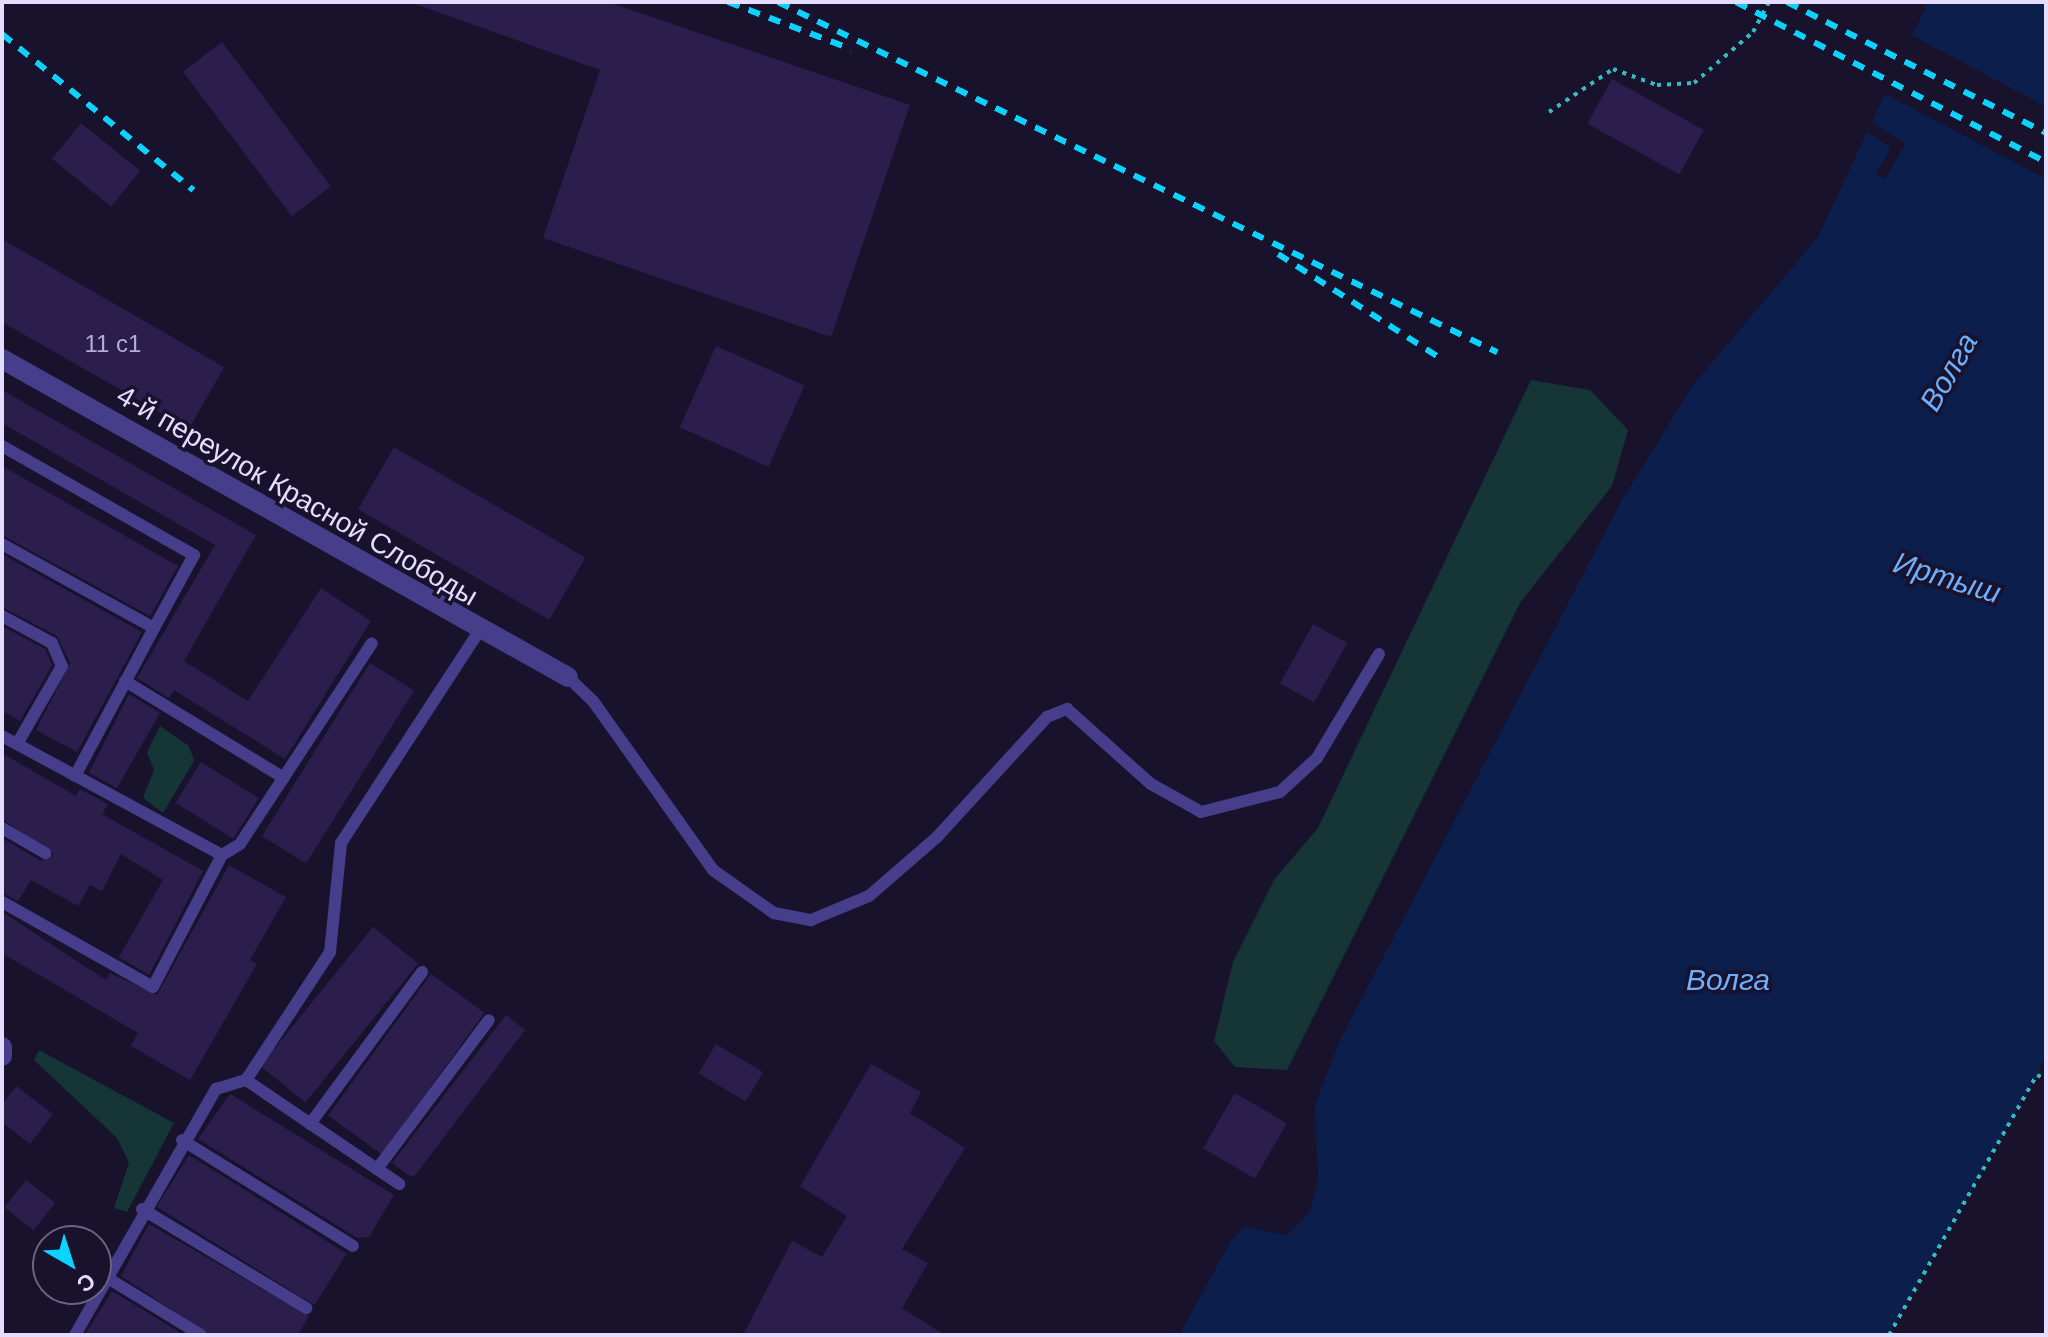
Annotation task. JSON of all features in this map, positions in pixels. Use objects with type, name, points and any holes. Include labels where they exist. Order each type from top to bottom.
[{"type":"street","name":"4-й переулок Красной Слободы","points":[[2,359],[478,633],[568,677]]},
{"type":"lane","points":[[2,446],[194,555],[75,776]]},
{"type":"lane","points":[[2,544],[154,628]]},
{"type":"lane","points":[[2,616],[52,643],[62,666],[17,744]]},
{"type":"lane","points":[[112,1266],[182,1140],[216,1089],[246,1080],[330,952],[341,843],[478,633]]},
{"type":"lane","points":[[2,902],[153,987],[222,855],[240,844],[372,643]]},
{"type":"lane","points":[[568,677],[593,701],[713,870],[774,913],[811,920],[869,896],[937,837],[1047,717],[1067,709],[1151,784],[1201,812],[1280,792],[1317,758],[1379,654]]},
{"type":"lane","points":[[125,681],[284,778]]},
{"type":"lane","points":[[2,736],[222,855]]},
{"type":"lane","points":[[2,828],[45,853]]},
{"type":"lane","points":[[310,1124],[422,972]]},
{"type":"lane","points":[[377,1169],[489,1020]]},
{"type":"lane","points":[[246,1080],[399,1184]]},
{"type":"lane","points":[[182,1140],[353,1246]]},
{"type":"lane","points":[[142,1209],[306,1308]]},
{"type":"lane","points":[[112,1281],[201,1335]]},
{"type":"lane","points":[[75,1335],[91,1305]]},
{"type":"path","points":[[1549,112],[1613,69],[1657,85],[1694,83],[1753,32],[1769,2]]},
{"type":"path","points":[[1889,1335],[2037,1075],[2046,1079]]},
{"type":"green space","points":[[1531,380],[1590,390],[1628,430],[1612,486],[1520,603],[1287,1070],[1235,1067],[1214,1041],[1233,962],[1274,880],[1318,828]]},
{"type":"green space","points":[[160,726],[189,746],[194,761],[163,813],[143,798],[154,770],[147,752]]},
{"type":"green space","points":[[39,1050],[174,1123],[127,1212],[114,1208],[129,1163],[117,1138],[34,1060]]},
{"type":"water","name":"Волга","points":[[1928,2],[2046,2],[2046,1052],[2037,1075],[1889,1335],[1179,1335],[1232,1239],[1245,1227],[1287,1235],[1310,1212],[1318,1181],[1315,1105],[1340,1040],[1622,500],[1693,385],[1818,237]]},
{"type":"pier","points":[[1908,33],[2046,107],[2046,179],[1878,90]]},
{"type":"pier","points":[[1868,121],[1906,143],[1885,179],[1876,174],[1891,147],[1863,130]]},
{"type":"building","points":[[410,2],[608,2],[910,105],[831,337],[543,238],[600,70]]},
{"type":"building","points":[[222,42],[331,187],[292,216],[183,71]]},
{"type":"building","points":[[1612,79],[1704,130],[1679,175],[1587,124]]},
{"type":"building","points":[[81,123],[140,171],[111,207],[52,159]]},
{"type":"building","points":[[2,239],[224,367],[189,429],[2,322]]},
{"type":"building","points":[[716,346],[805,385],[768,467],[680,427]]},
{"type":"building","points":[[2,390],[256,535],[184,661],[248,701],[321,588],[371,621],[285,759],[174,690],[169,698],[137,678],[215,545],[2,423]]},
{"type":"building","points":[[394,447],[585,558],[549,620],[358,509]]},
{"type":"building","points":[[2,466],[178,566],[150,616],[2,535]]},
{"type":"building","points":[[2,554],[142,632],[77,752],[36,730],[70,663],[57,636],[2,607]]},
{"type":"building","points":[[1313,624],[1347,643],[1314,702],[1280,683]]},
{"type":"building","points":[[2,626],[45,649],[52,665],[20,721],[2,711]]},
{"type":"building","points":[[370,663],[414,691],[306,864],[262,836]]},
{"type":"building","points":[[129,694],[160,713],[117,788],[89,773]]},
{"type":"building","points":[[2,753],[76,796],[80,789],[108,804],[102,814],[203,871],[149,975],[119,957],[163,880],[121,854],[102,891],[90,885],[78,906],[31,880],[18,901],[2,893],[2,838],[41,861],[54,854],[2,819]]},
{"type":"building","points":[[201,762],[259,798],[233,839],[176,803]]},
{"type":"building","points":[[229,865],[286,897],[250,960],[257,964],[190,1080],[131,1046],[138,1033],[2,953],[2,912],[106,980],[110,973],[157,995]]},
{"type":"building","points":[[373,927],[418,964],[305,1103],[260,1066]]},
{"type":"building","points":[[431,974],[484,1013],[382,1154],[328,1116]]},
{"type":"building","points":[[506,1015],[525,1030],[414,1177],[407,1174],[392,1163]]},
{"type":"building","points":[[716,1044],[763,1072],[746,1101],[698,1073]]},
{"type":"building","points":[[871,1064],[921,1092],[910,1113],[965,1148],[902,1249],[928,1263],[902,1308],[945,1335],[743,1335],[792,1241],[822,1257],[847,1216],[800,1186]]},
{"type":"building","points":[[16,1086],[53,1114],[30,1144],[2,1122],[2,1105]]},
{"type":"building","points":[[1235,1093],[1287,1123],[1255,1178],[1203,1148]]},
{"type":"building","points":[[230,1094],[394,1195],[369,1237],[357,1238],[198,1139]]},
{"type":"building","points":[[189,1155],[347,1254],[314,1305],[157,1207]]},
{"type":"building","points":[[26,1180],[55,1203],[38,1225],[32,1225],[32,1229],[4,1208]]},
{"type":"building","points":[[149,1224],[309,1316],[298,1335],[210,1335],[121,1276]]},
{"type":"building","points":[[112,1291],[184,1335],[85,1335],[103,1305],[112,1305]]},
{"type":"railway","points":[[728,2],[851,49]]},
{"type":"railway","points":[[778,2],[1497,352]]},
{"type":"railway","points":[[1736,2],[2046,162]]},
{"type":"railway","points":[[1787,2],[2046,133]]},
{"type":"railway","points":[[2,34],[193,190]]},
{"type":"railway","points":[[1278,254],[1440,358]]},
{"type":"water label","name":"Иртыш","points":[[1947,578]]}]
